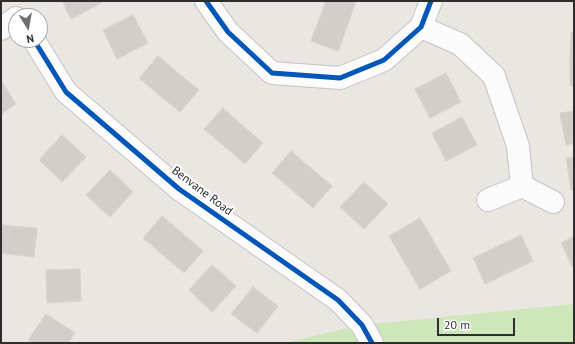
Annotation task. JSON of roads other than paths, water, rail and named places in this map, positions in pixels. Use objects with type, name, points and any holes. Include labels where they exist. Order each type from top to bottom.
[{"type":"street","points":[[206,1],[228,32],[272,73],[340,78],[384,60],[421,27],[431,1]]},
{"type":"street","points":[[421,27],[460,44],[494,76],[518,146],[522,186]]},
{"type":"street","name":"Benvane Road","points":[[39,48],[66,92],[179,189],[338,300],[362,325],[372,343]]},
{"type":"street","points":[[488,200],[522,186],[554,202]]}]
